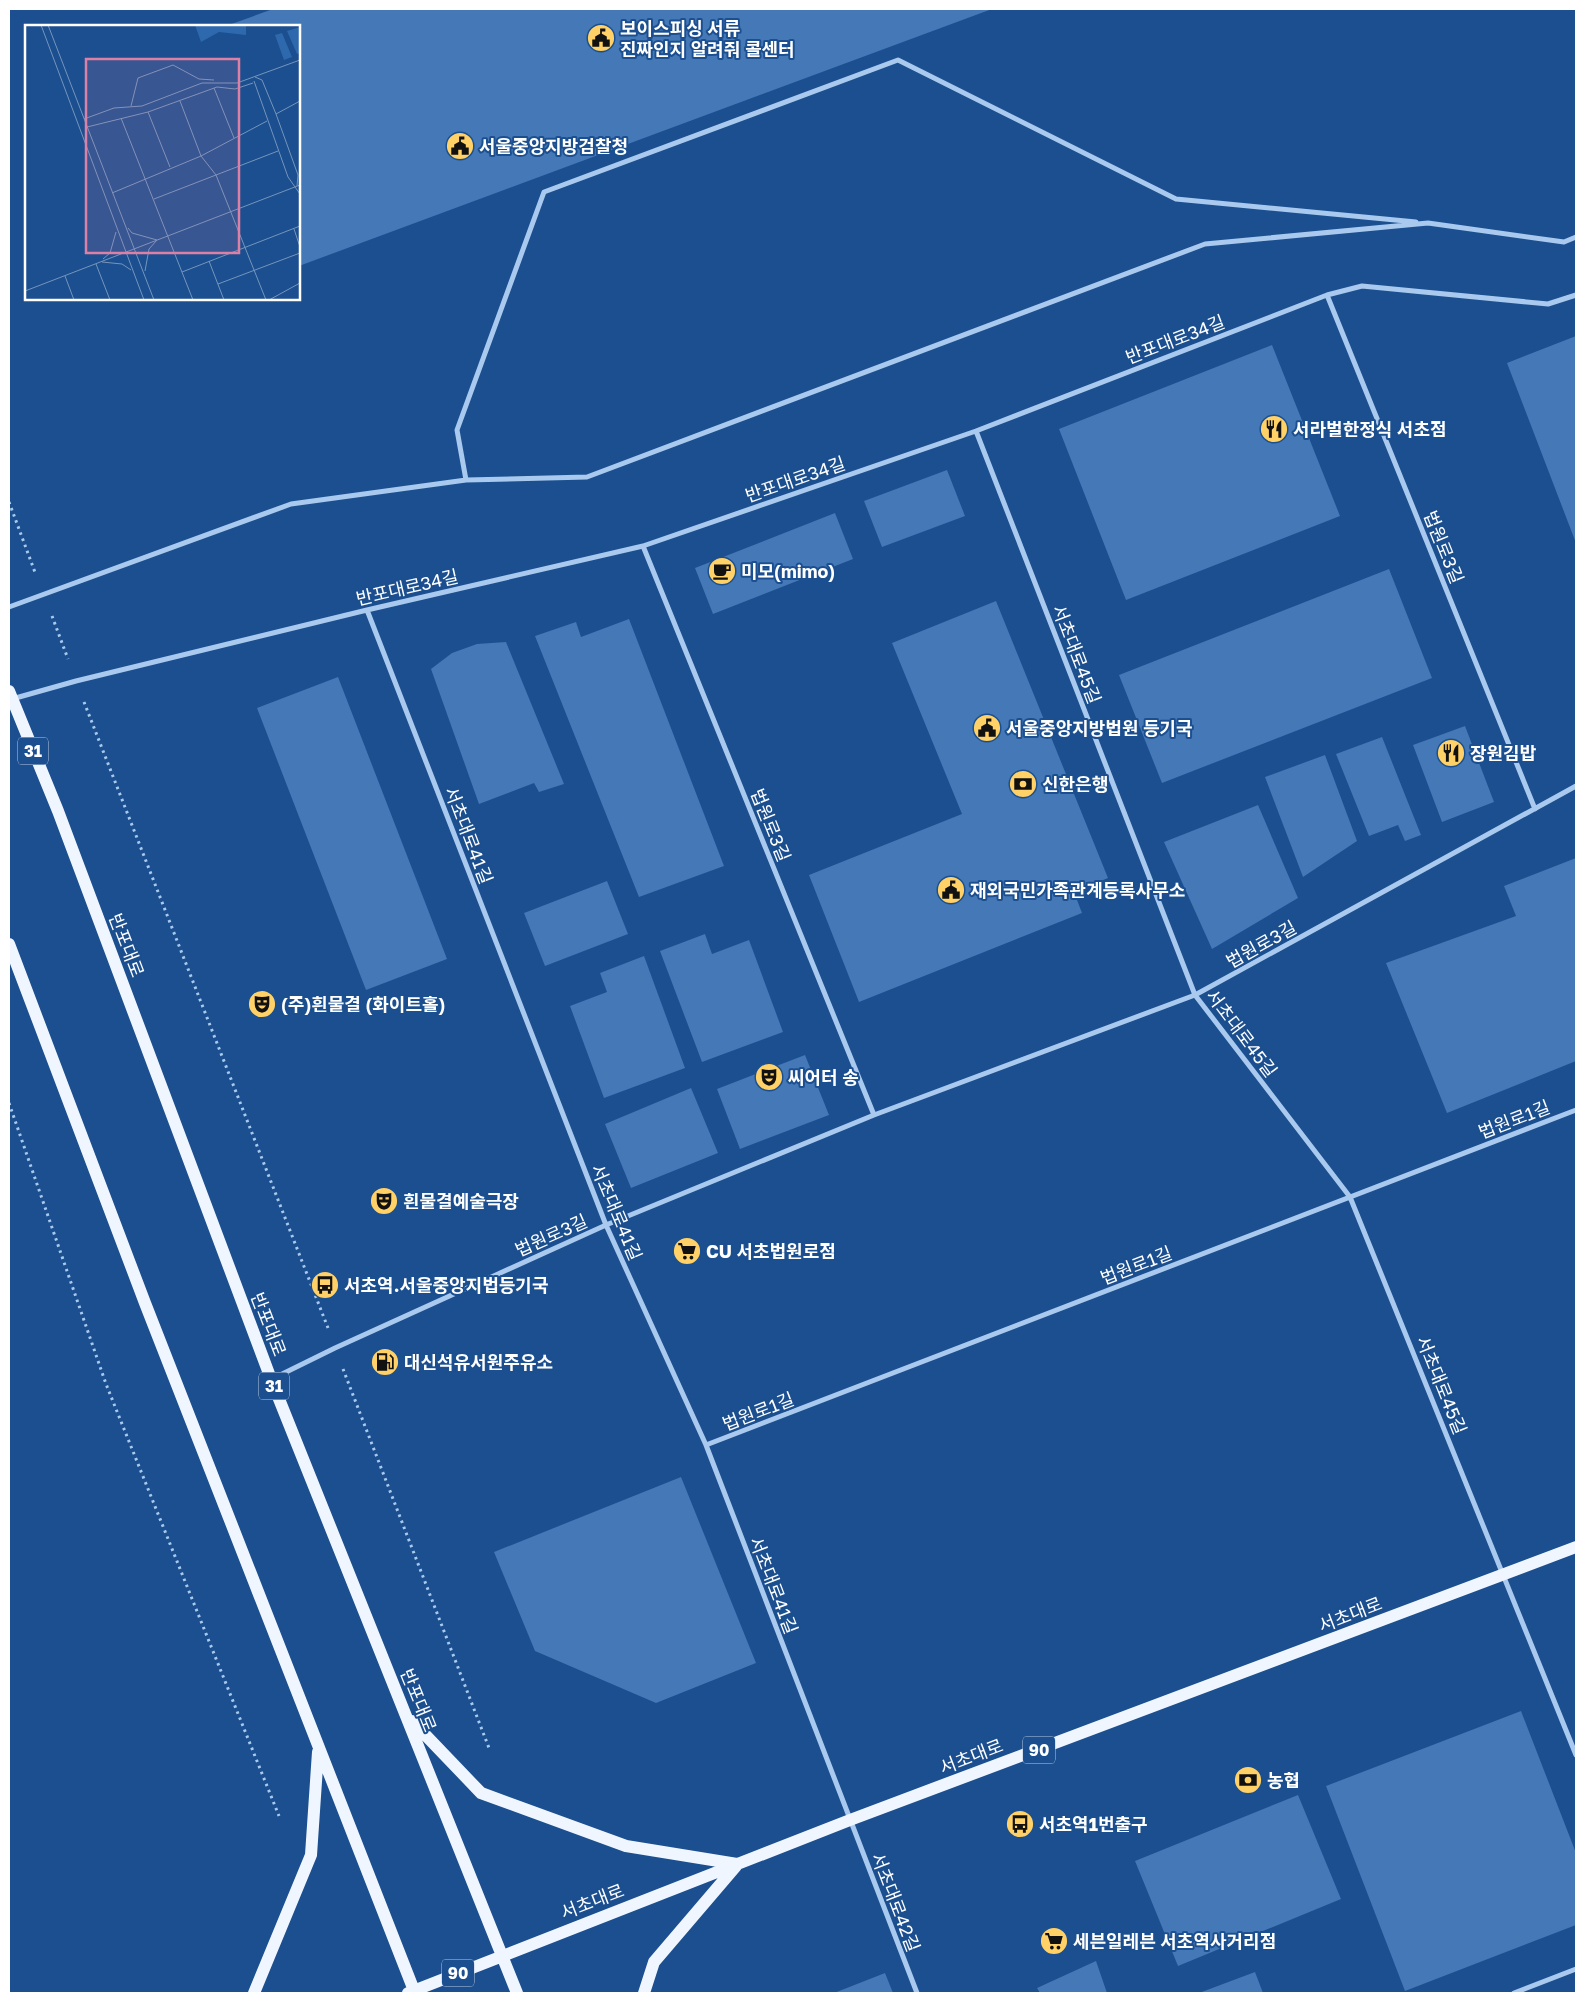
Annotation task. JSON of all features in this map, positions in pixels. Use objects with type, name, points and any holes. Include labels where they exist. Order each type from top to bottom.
[{"type":"main road","name":"반포대로","points":[[10,695],[58,811],[272,1379],[517,1993]]},
{"type":"main road","points":[[9,944],[145,1304],[412,1992]]},
{"type":"main road","name":"서초대로","points":[[412,1992],[850,1820],[1576,1547]]},
{"type":"main road","points":[[406,1715],[481,1793],[626,1846],[737,1864]]},
{"type":"main road","points":[[254,1993],[311,1855],[318,1747]]},
{"type":"main road","points":[[644,1993],[654,1962],[737,1864]]},
{"type":"street","points":[[466,480],[456,430],[544,192],[898,60],[1176,199],[1428,223],[1564,242],[1576,237]]},
{"type":"street","points":[[9,607],[291,504],[466,480],[587,476],[1205,244],[1428,223]]},
{"type":"street","name":"반포대로34길","points":[[10,695],[643,546],[976,431],[1327,295],[1362,286],[1548,304],[1576,295]]},
{"type":"street","name":"법원로3길","points":[[1327,295],[1535,808]]},
{"type":"street","name":"서초대로45길","points":[[976,431],[1195,995],[1350,1197],[1505,1575],[1576,1755]]},
{"type":"street","name":"법원로3길","points":[[643,546],[874,1115]]},
{"type":"street","name":"서초대로41길","points":[[366,610],[606,1225],[706,1446],[850,1820]]},
{"type":"street","name":"법원로3길","points":[[272,1379],[335,1348],[606,1225],[874,1115],[1195,995],[1576,786]]},
{"type":"street","name":"법원로1길","points":[[706,1446],[1576,1110]]},
{"type":"street","name":"서초대로42길","points":[[850,1820],[918,1993]]},
{"type":"street","points":[[1514,1993],[1576,1969]]},
{"type":"path","points":[[9,502],[76,681],[489,1748]]},
{"type":"path","points":[[9,1103],[106,1384],[279,1816]]},
{"type":"building","name":"서울중앙지방검찰청","points":[[273,9],[992,9],[300,266],[300,25],[229,25]]},
{"type":"building","points":[[1576,336],[1576,543],[1507,363]]},
{"type":"building","points":[[1272,345],[1340,516],[1126,600],[1059,429]]},
{"type":"building","points":[[947,470],[965,516],[882,547],[864,501]]},
{"type":"building","points":[[835,513],[853,559],[713,614],[695,568]]},
{"type":"building","points":[[1389,569],[1432,678],[1162,783],[1119,675]]},
{"type":"building","name":"서울중앙지방법원 등기국","points":[[996,601],[1108,878],[1074,892],[1082,913],[859,1002],[809,875],[962,814],[892,643]]},
{"type":"building","points":[[629,619],[724,866],[639,897],[535,636],[576,622],[581,637]]},
{"type":"building","points":[[506,642],[564,784],[539,792],[534,783],[479,804],[431,669],[452,653],[477,644]]},
{"type":"building","points":[[338,677],[447,959],[366,990],[257,708]]},
{"type":"building","points":[[1465,726],[1494,802],[1442,822],[1413,745]]},
{"type":"building","points":[[1382,737],[1421,835],[1405,841],[1398,825],[1369,836],[1336,754]]},
{"type":"building","points":[[1325,755],[1357,841],[1303,877],[1265,777]]},
{"type":"building","points":[[1258,805],[1298,898],[1212,949],[1164,842]]},
{"type":"building","points":[[1576,858],[1576,1061],[1447,1113],[1386,963],[1516,916],[1504,886]]},
{"type":"building","points":[[607,881],[628,934],[545,966],[524,913]]},
{"type":"building","points":[[705,934],[712,954],[749,940],[783,1032],[702,1062],[660,951]]},
{"type":"building","points":[[644,956],[685,1068],[604,1098],[570,1006],[607,992],[600,973]]},
{"type":"building","points":[[805,1055],[829,1115],[740,1149],[717,1089]]},
{"type":"building","points":[[691,1088],[718,1153],[631,1188],[605,1124]]},
{"type":"building","points":[[681,1477],[756,1663],[656,1703],[535,1651],[494,1552]]},
{"type":"building","points":[[1521,1711],[1576,1853],[1576,1925],[1405,1991],[1326,1786]]},
{"type":"building","points":[[1298,1795],[1341,1899],[1178,1966],[1135,1861]]},
{"type":"building","points":[[1096,1961],[1107,1993],[1040,1993],[1037,1988]]},
{"type":"building","points":[[1255,1972],[1263,1993],[1199,1993]]},
{"type":"building","points":[[885,1973],[893,1993],[834,1993]]},
{"type":"place","name":"보이스피싱 서류 진짜인지 알려줘 콜센터","points":[[601,38]]},
{"type":"place","name":"서울중앙지방검찰청","points":[[460,146]]},
{"type":"place","name":"서라벌한정식 서초점","points":[[1274,429]]},
{"type":"place","name":"미모(mimo)","points":[[722,571]]},
{"type":"place","name":"서울중앙지방법원 등기국","points":[[987,728]]},
{"type":"place","name":"장원김밥","points":[[1451,753]]},
{"type":"place","name":"신한은행","points":[[1023,784]]},
{"type":"place","name":"재외국민가족관계등록사무소","points":[[951,890]]},
{"type":"place","name":"(주)흰물결 (화이트홀)","points":[[262,1004]]},
{"type":"place","name":"씨어터 송","points":[[769,1077]]},
{"type":"place","name":"흰물결예술극장","points":[[384,1201]]},
{"type":"place","name":"CU 서초법원로점","points":[[687,1251]]},
{"type":"place","name":"서초역.서울중앙지법등기국","points":[[325,1285]]},
{"type":"place","name":"대신석유서원주유소","points":[[385,1362]]},
{"type":"place","name":"농협","points":[[1248,1780]]},
{"type":"place","name":"서초역1번출구","points":[[1020,1824]]},
{"type":"place","name":"세븐일레븐 서초역사거리점","points":[[1054,1941]]}]
